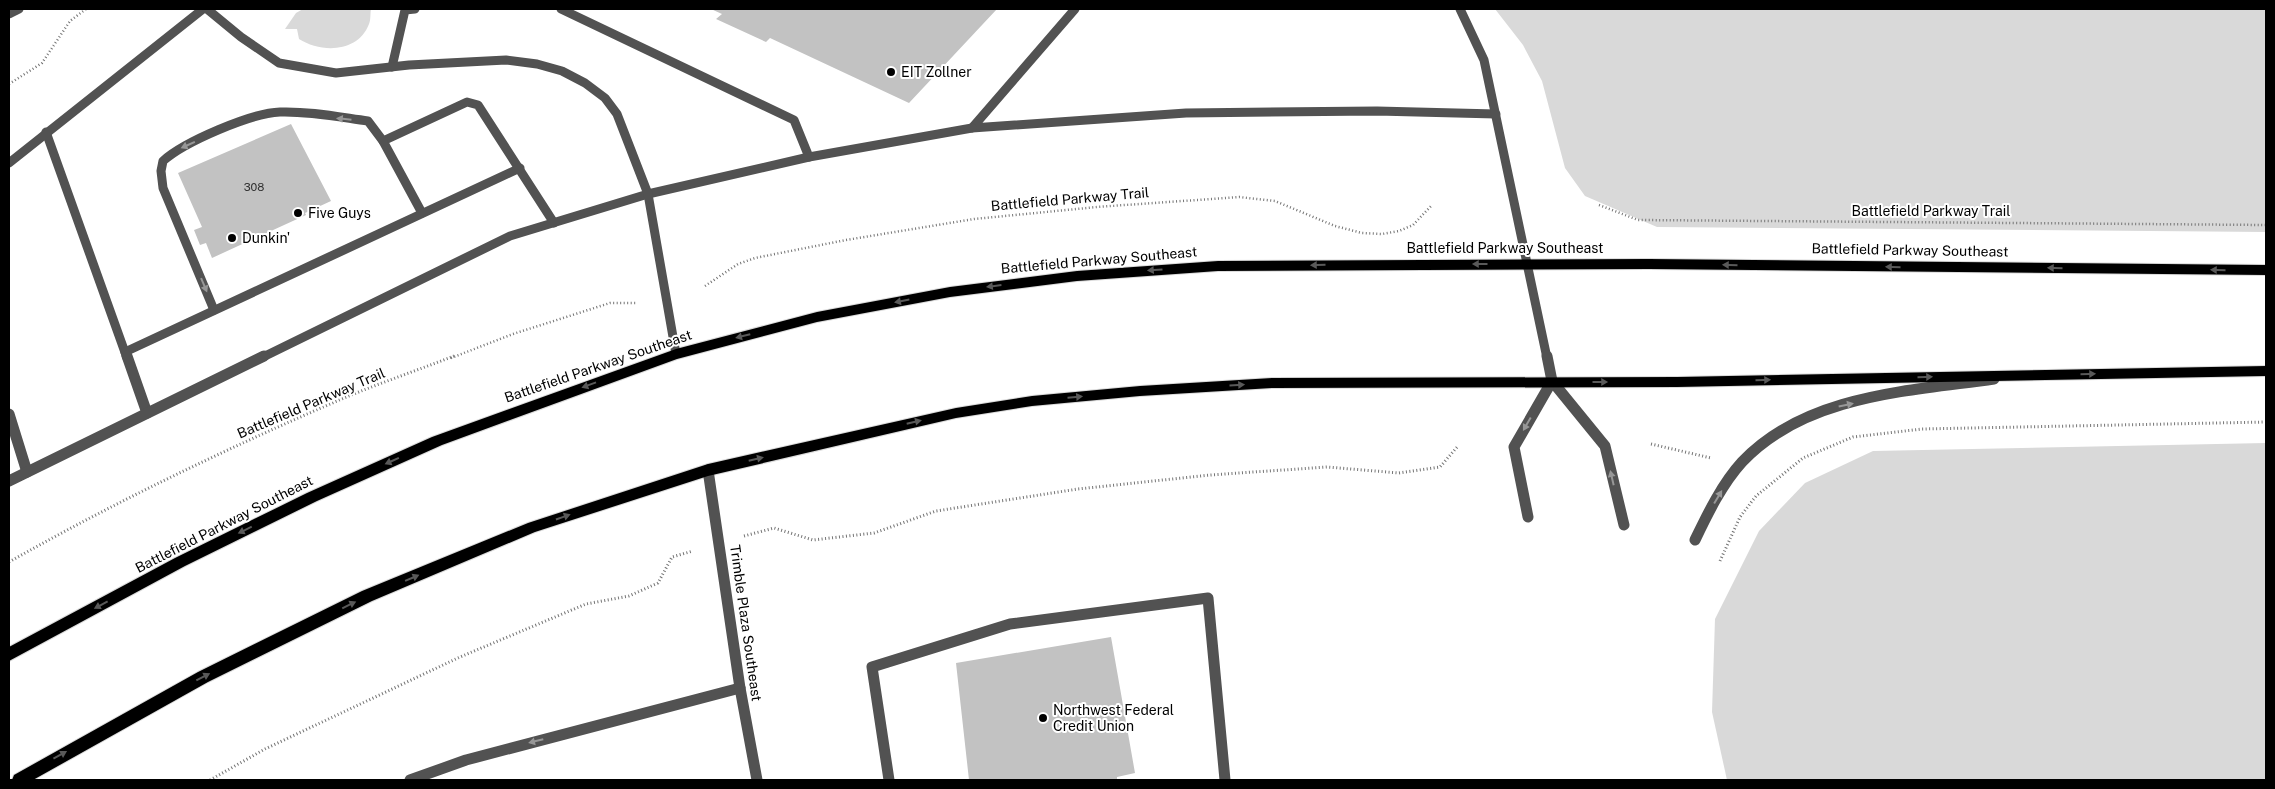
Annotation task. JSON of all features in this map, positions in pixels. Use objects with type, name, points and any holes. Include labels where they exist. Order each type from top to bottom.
[{"type":"main road","name":"Battlefield Parkway Southeast","points":[[9,654],[180,562],[312,497],[437,441],[676,354],[817,317],[950,292],[1077,276],[1218,266],[1529,264],[2266,270]]},
{"type":"main road","points":[[19,780],[203,677],[367,596],[533,527],[708,470],[946,415],[1032,401],[1140,391],[1272,384],[1677,382],[2266,371]]},
{"type":"street","points":[[9,14],[19,9]]},
{"type":"street","points":[[9,163],[46,132],[205,9],[279,63],[336,73],[410,65],[506,60],[537,64],[562,71],[585,83],[605,98],[617,114],[641,172],[648,194],[676,354]]},
{"type":"street","points":[[392,67],[405,10],[415,9]]},
{"type":"street","points":[[561,9],[794,120],[809,157]]},
{"type":"street","points":[[972,128],[1076,9]]},
{"type":"street","points":[[1460,9],[1484,60],[1529,264],[1552,382],[1604,446],[1624,526]]},
{"type":"street","points":[[383,141],[467,102],[478,106],[554,223]]},
{"type":"street","points":[[9,481],[485,247],[510,236],[648,194],[809,157],[972,128],[1186,112],[1377,111],[1496,114]]},
{"type":"street","points":[[214,310],[163,188],[161,173],[164,161],[176,150],[251,117],[278,112],[368,121],[383,141],[422,213]]},
{"type":"street","points":[[46,132],[147,413]]},
{"type":"street","points":[[125,352],[520,168]]},
{"type":"street","points":[[1695,540],[1723,489],[1743,462],[1769,439],[1801,420],[1838,406],[2017,376]]},
{"type":"street","points":[[1528,517],[1514,447],[1552,382]]},
{"type":"street","points":[[9,414],[27,472]]},
{"type":"street","name":"Trimble Plaza Southeast","points":[[708,470],[740,688],[757,780]]},
{"type":"street","points":[[888,780],[872,667],[1010,624],[1208,598],[1225,780]]},
{"type":"street","points":[[410,780],[466,760],[740,688]]},
{"type":"path","points":[[9,84],[43,62],[68,21],[86,9]]},
{"type":"path","name":"Battlefield Parkway Trail","points":[[705,286],[738,264],[755,258],[846,240],[974,219],[1097,206],[1239,197],[1275,201],[1335,226],[1362,233],[1382,234],[1400,231],[1413,225],[1432,205]]},
{"type":"path","name":"Battlefield Parkway Trail","points":[[1599,205],[1638,220],[2266,224]]},
{"type":"path","name":"Battlefield Parkway Trail","points":[[9,562],[88,518],[210,459],[344,398],[522,332],[610,304],[636,303]]},
{"type":"path","points":[[1720,562],[1740,517],[1756,496],[1803,458],[1853,437],[1922,430],[1999,426],[2266,422]]},
{"type":"path","points":[[210,780],[265,749],[460,657],[586,604],[628,596],[658,583],[672,557],[774,528],[814,540],[874,533],[936,510],[1087,488],[1210,475],[1327,467],[1399,473],[1440,467],[1458,446]]},
{"type":"shaded area","points":[[303,9],[371,9],[370,21],[364,34],[357,41],[338,48],[318,47],[299,39],[297,29],[285,29],[296,13]]},
{"type":"shaded area","points":[[1495,9],[2266,9],[2266,232],[1657,227],[1585,196],[1565,168],[1542,81],[1523,45]]},
{"type":"shaded area","points":[[2266,443],[2266,780],[1727,780],[1712,712],[1715,619],[1759,531],[1805,483],[1873,451]]},
{"type":"building","name":"EIT Zollner","points":[[711,9],[997,9],[909,103],[770,38],[766,42],[716,19],[722,14]]},
{"type":"building","points":[[291,124],[331,201],[305,213],[306,215],[212,258],[206,243],[200,245],[194,230],[202,227],[178,173]]},
{"type":"building","name":"Northwest Federal Credit Union","points":[[1111,637],[1135,773],[1117,777],[1117,780],[969,780],[956,663]]},
{"type":"place","name":"EIT Zollner","points":[[891,72]]},
{"type":"place","name":"Five Guys","points":[[298,213]]},
{"type":"place","name":"Dunkin'","points":[[232,238]]},
{"type":"place","name":"Northwest Federal Credit Union","points":[[1043,718]]}]
